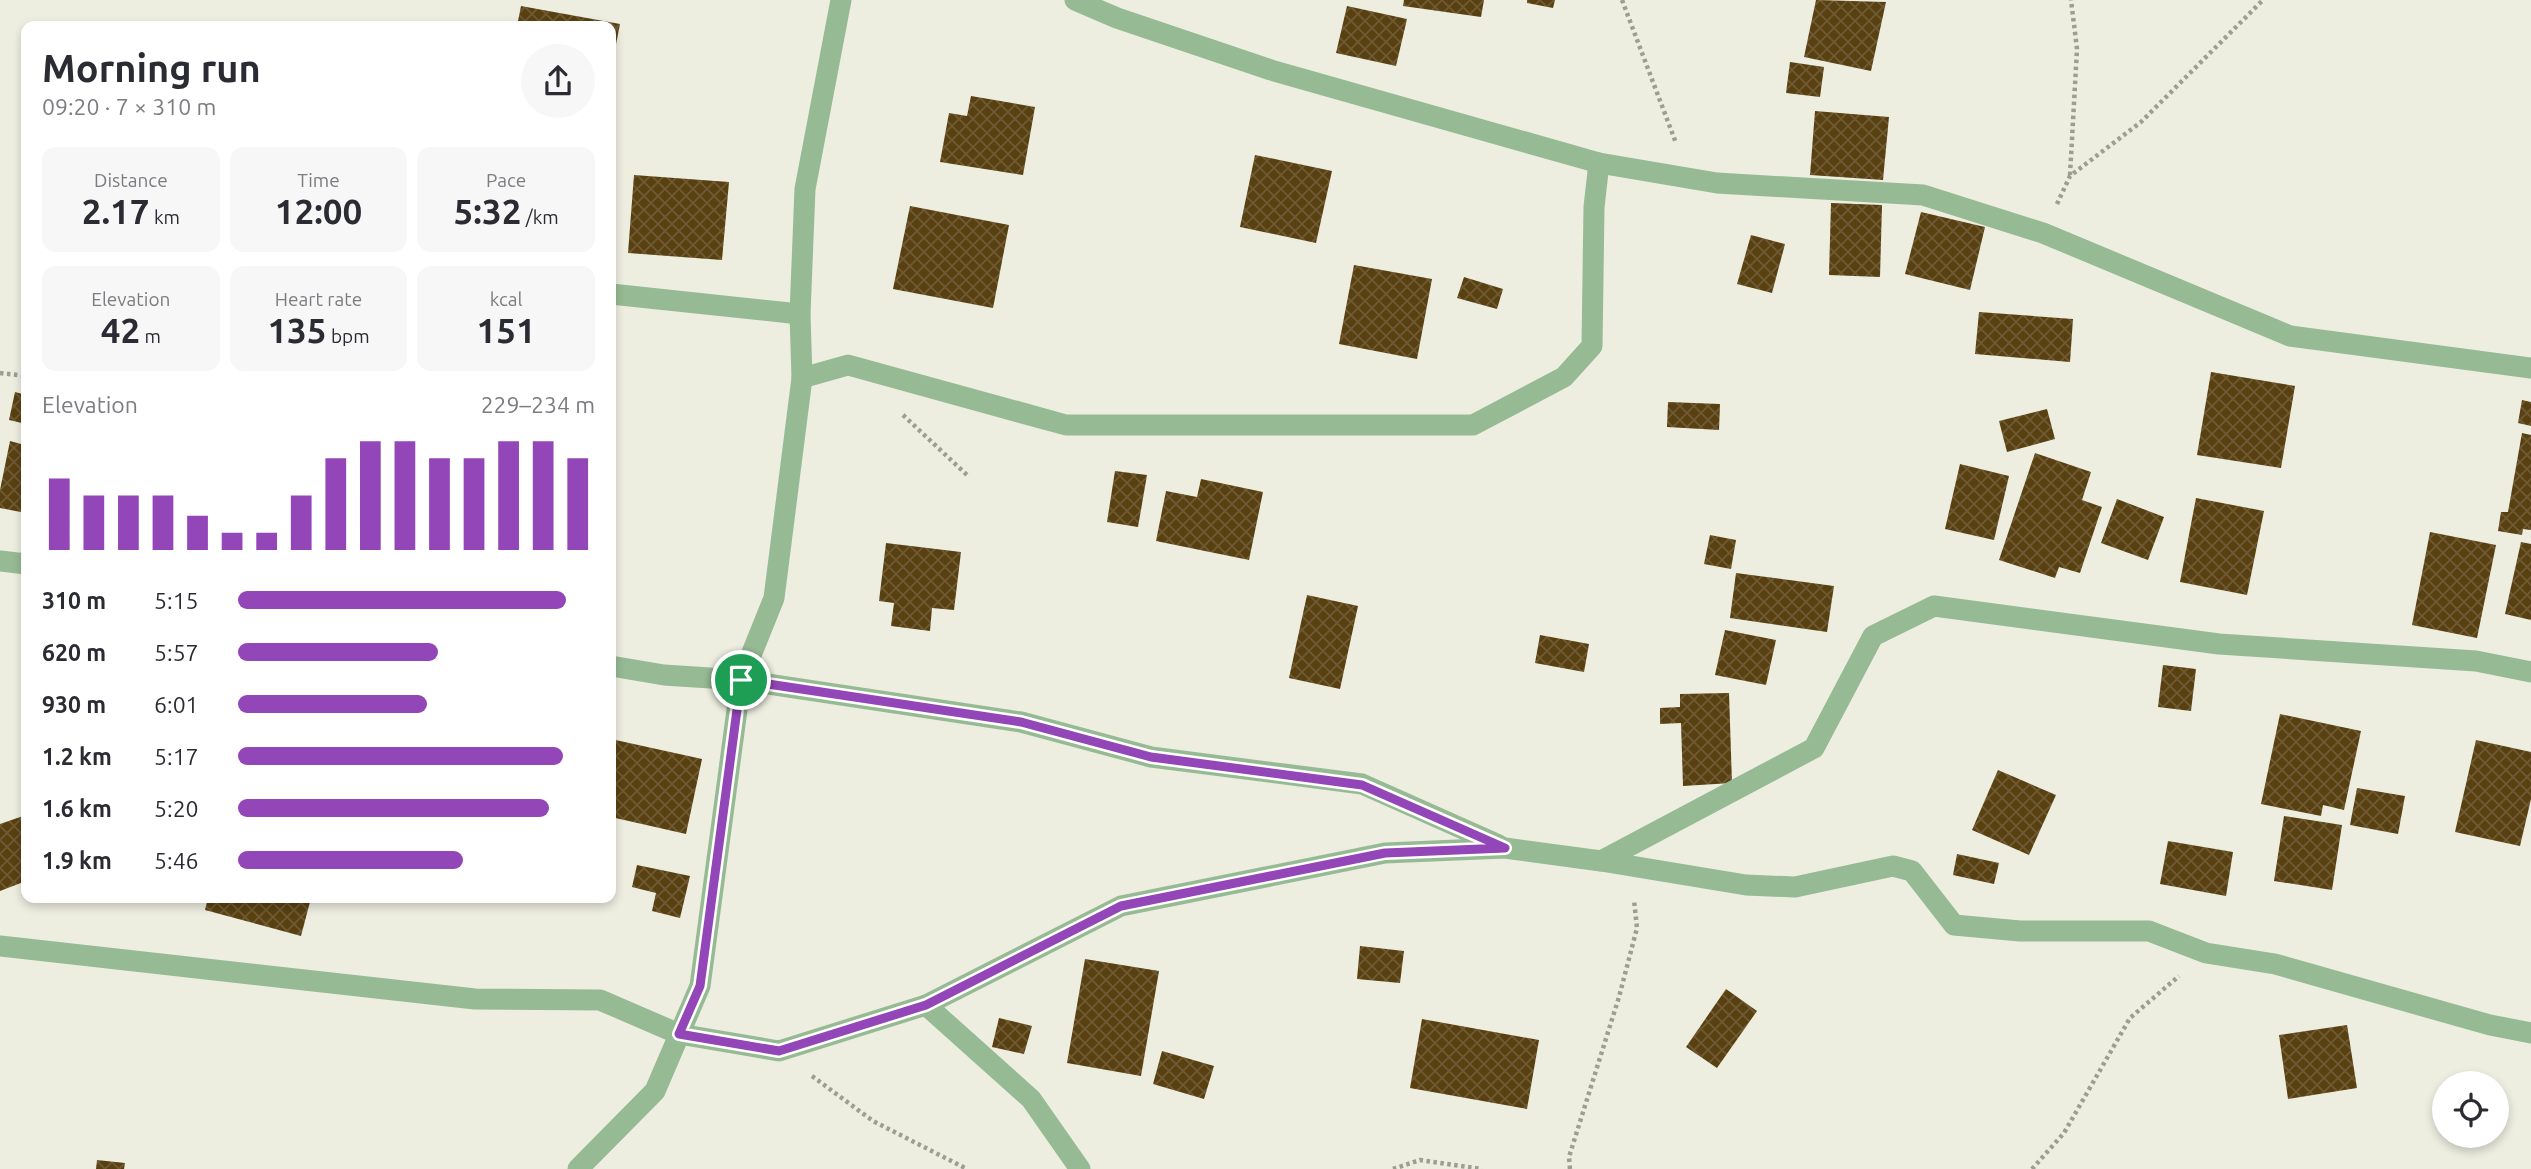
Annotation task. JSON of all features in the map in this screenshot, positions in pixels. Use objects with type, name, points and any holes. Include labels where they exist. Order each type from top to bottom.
[{"type":"street","points":[[578,1169],[655,1091],[700,986],[741,680],[774,598],[802,378],[800,314],[805,189],[841,0]]},
{"type":"street","points":[[1075,0],[1118,18],[1271,70],[1600,163],[1717,183],[1923,195],[2043,233],[2290,336],[2531,368]]},
{"type":"street","points":[[802,378],[848,365],[1066,425],[1472,425],[1564,377],[1592,346],[1594,207],[1600,163]]},
{"type":"street","points":[[616,295],[800,314]]},
{"type":"street","points":[[0,561],[21,563]]},
{"type":"street","points":[[1601,861],[1814,748],[1873,636],[1934,606],[2219,644],[2476,661],[2531,672]]},
{"type":"street","points":[[616,667],[664,676],[741,680],[1021,722],[1151,757],[1362,785],[1505,848]]},
{"type":"street","points":[[0,946],[475,999],[600,1000],[679,1034],[779,1051],[926,1005],[1121,906],[1385,853],[1505,848],[1746,885],[1796,887],[1893,866],[1912,871],[1954,925],[2021,931],[2149,931],[2206,953],[2275,964],[2490,1025],[2531,1033]]},
{"type":"street","points":[[926,1005],[1031,1098],[1080,1169]]},
{"type":"path","points":[[1622,0],[1689,178]]},
{"type":"path","points":[[2043,233],[2070,176],[2077,50],[2071,0]]},
{"type":"path","points":[[2070,176],[2141,122],[2263,0]]},
{"type":"path","points":[[0,373],[21,375]]},
{"type":"path","points":[[900,412],[968,475]]},
{"type":"path","points":[[1570,1169],[1569,1157],[1619,997],[1637,928],[1630,866]]},
{"type":"path","points":[[2032,1169],[2064,1133],[2130,1018],[2206,953]]},
{"type":"path","points":[[779,1051],[873,1121],[967,1169]]},
{"type":"path","points":[[1393,1169],[1420,1160],[1482,1169]]},
{"type":"building","points":[[1404,0],[1484,0],[1481,17],[1403,6]]},
{"type":"building","points":[[1527,0],[1555,0],[1553,8],[1527,3]]},
{"type":"building","points":[[1816,0],[1886,2],[1871,71],[1804,57]]},
{"type":"building","points":[[521,6],[604,21],[518,21]]},
{"type":"building","points":[[1347,6],[1407,19],[1396,66],[1336,53]]},
{"type":"building","points":[[616,23],[620,24],[616,44]]},
{"type":"building","points":[[1790,62],[1824,67],[1820,97],[1786,93]]},
{"type":"building","points":[[971,96],[1035,107],[1023,175],[940,162],[949,113],[967,116]]},
{"type":"building","points":[[1815,111],[1889,117],[1883,180],[1810,175]]},
{"type":"building","points":[[1255,155],[1332,171],[1316,243],[1240,227]]},
{"type":"building","points":[[634,175],[729,182],[722,260],[628,253]]},
{"type":"building","points":[[1831,203],[1882,205],[1880,277],[1829,275]]},
{"type":"building","points":[[910,206],[1009,225],[993,308],[893,289]]},
{"type":"building","points":[[1921,212],[1985,227],[1970,290],[1905,274]]},
{"type":"building","points":[[1751,235],[1785,244],[1772,293],[1737,284]]},
{"type":"building","points":[[1354,265],[1432,279],[1417,359],[1339,344]]},
{"type":"building","points":[[1464,277],[1503,289],[1497,309],[1457,298]]},
{"type":"building","points":[[1979,312],[2073,319],[2070,362],[1975,354]]},
{"type":"building","points":[[2211,372],[2295,386],[2281,468],[2197,455]]},
{"type":"building","points":[[15,392],[21,394],[21,423],[9,420]]},
{"type":"building","points":[[2522,400],[2531,402],[2531,426],[2518,423]]},
{"type":"building","points":[[1668,402],[1720,404],[1719,430],[1667,427]]},
{"type":"building","points":[[2047,409],[2055,439],[2007,452],[1999,421]]},
{"type":"building","points":[[2522,433],[2531,435],[2531,530],[2523,529],[2522,535],[2498,531],[2501,512],[2508,512]]},
{"type":"building","points":[[10,441],[21,444],[21,512],[0,508],[0,490]]},
{"type":"building","points":[[2035,453],[2091,472],[2082,500],[2102,507],[2080,573],[2059,567],[2055,578],[1999,560]]},
{"type":"building","points":[[1960,464],[2009,476],[1994,540],[1945,529]]},
{"type":"building","points":[[1115,471],[1147,475],[1138,527],[1107,522]]},
{"type":"building","points":[[1201,479],[1263,492],[1249,560],[1156,541],[1166,491],[1197,497]]},
{"type":"building","points":[[2196,498],[2264,511],[2247,595],[2180,582]]},
{"type":"building","points":[[2117,499],[2164,517],[2148,560],[2101,543]]},
{"type":"building","points":[[2430,532],[2496,545],[2477,638],[2412,625]]},
{"type":"building","points":[[1710,535],[1736,540],[1731,569],[1704,564]]},
{"type":"building","points":[[2521,542],[2531,544],[2531,620],[2505,614]]},
{"type":"building","points":[[886,543],[961,552],[954,610],[932,608],[930,631],[891,626],[894,603],[879,601]]},
{"type":"building","points":[[1736,573],[1834,586],[1827,632],[1730,618]]},
{"type":"building","points":[[1307,595],[1358,606],[1340,689],[1289,678]]},
{"type":"building","points":[[1725,630],[1776,640],[1766,685],[1715,675]]},
{"type":"building","points":[[1540,635],[1589,644],[1584,672],[1535,663]]},
{"type":"building","points":[[2163,665],[2196,669],[2191,711],[2158,707]]},
{"type":"building","points":[[1729,693],[1732,783],[1683,786],[1681,723],[1660,724],[1660,708],[1680,707],[1680,694]]},
{"type":"building","points":[[2280,714],[2361,731],[2344,810],[2323,805],[2321,816],[2261,804]]},
{"type":"building","points":[[616,740],[702,759],[686,834],[616,818]]},
{"type":"building","points":[[2476,740],[2531,752],[2531,799],[2520,846],[2455,832]]},
{"type":"building","points":[[1998,770],[2056,795],[2029,855],[1972,830]]},
{"type":"building","points":[[2357,788],[2405,796],[2398,834],[2350,825]]},
{"type":"building","points":[[2284,816],[2342,825],[2332,890],[2274,881]]},
{"type":"building","points":[[21,817],[21,883],[0,891],[0,824]]},
{"type":"building","points":[[2168,841],[2233,852],[2226,896],[2160,884]]},
{"type":"building","points":[[1957,854],[1999,863],[1994,884],[1953,875]]},
{"type":"building","points":[[637,865],[690,876],[680,918],[652,911],[656,893],[632,887]]},
{"type":"building","points":[[207,903],[310,903],[301,936],[205,910]]},
{"type":"building","points":[[1360,946],[1404,951],[1400,983],[1357,979]]},
{"type":"building","points":[[1085,959],[1159,971],[1141,1076],[1067,1063]]},
{"type":"building","points":[[1726,989],[1757,1011],[1717,1068],[1686,1047]]},
{"type":"building","points":[[999,1018],[1032,1026],[1024,1054],[992,1047]]},
{"type":"building","points":[[1422,1019],[1539,1040],[1527,1109],[1410,1088]]},
{"type":"building","points":[[2347,1025],[2357,1088],[2288,1099],[2279,1035]]},
{"type":"building","points":[[1162,1051],[1214,1066],[1204,1099],[1153,1084]]},
{"type":"building","points":[[97,1160],[125,1163],[124,1169],[96,1169]]},
{"type":"route","points":[[741,680],[1021,722],[1151,757],[1362,785],[1505,848],[1385,853],[1121,906],[926,1005],[779,1051],[679,1034],[700,986],[741,680]]}]
